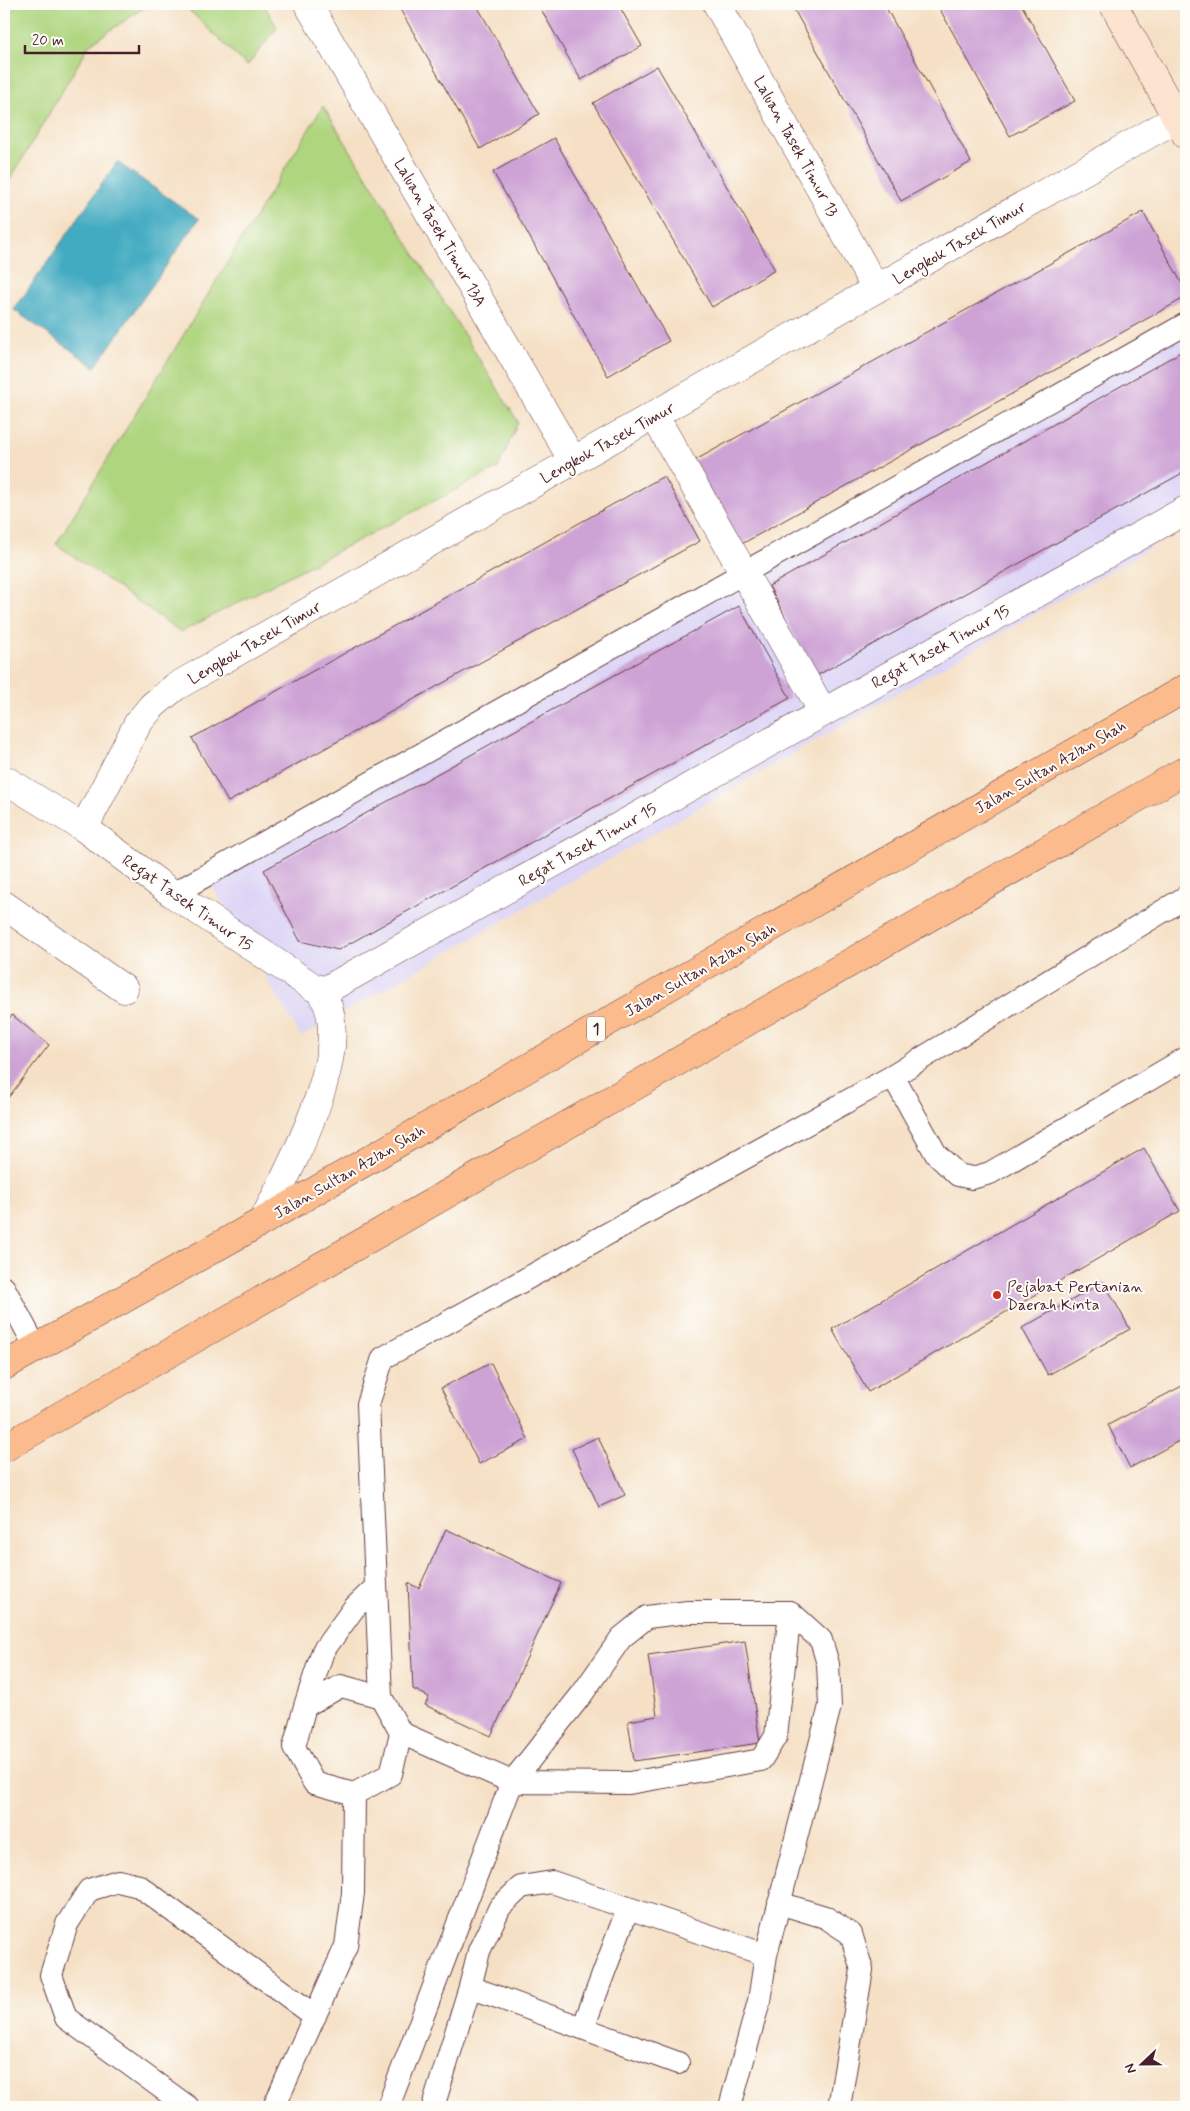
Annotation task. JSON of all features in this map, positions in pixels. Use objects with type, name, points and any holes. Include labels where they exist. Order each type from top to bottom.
[{"type":"main road","name":"Jalan Sultan Azlan Shah","points":[[4,1366],[263,1221],[1186,688]]},
{"type":"main road","points":[[4,1448],[1186,770]]},
{"type":"street","name":"Laluan Tasek Timur 13A","points":[[308,4],[573,461]]},
{"type":"street","points":[[1113,4],[1183,122]]},
{"type":"street","name":"Laluan Tasek Timur 13","points":[[726,7],[876,289]]},
{"type":"street","name":"Lengkok Tasek Timur","points":[[84,828],[138,723],[152,706],[175,687],[876,289],[1183,122]]},
{"type":"street","points":[[654,415],[823,712]]},
{"type":"street","name":"Regat Tasek Timur 15","points":[[6,784],[84,828],[174,894],[320,991],[329,990],[1186,510]]},
{"type":"street","points":[[4,905],[124,989]]},
{"type":"street","points":[[263,1221],[300,1146],[327,1072],[332,1040],[332,1023],[329,1007],[320,991]]},
{"type":"lane","points":[[174,894],[1186,324]]},
{"type":"lane","points":[[790,1612],[776,1736],[761,1760],[629,1782],[512,1782],[401,1733],[381,1697],[368,1404],[383,1358],[894,1076],[1186,897]]},
{"type":"lane","points":[[894,1076],[936,1154],[958,1175],[972,1178],[990,1173],[1186,1058]]},
{"type":"lane","points":[[4,1288],[36,1348]]},
{"type":"lane","points":[[376,1586],[354,1608],[323,1651],[304,1706],[294,1747],[314,1783],[354,1794],[391,1774],[401,1733]]},
{"type":"lane","points":[[388,2107],[512,1782],[582,1694],[621,1638],[647,1617],[688,1612],[790,1612],[821,1640],[828,1664],[830,1706],[766,1955],[759,2001],[730,2107]]},
{"type":"lane","points":[[304,1706],[341,1686],[381,1697]]},
{"type":"lane","points":[[274,2107],[346,1946],[353,1893],[354,1794]]},
{"type":"lane","points":[[188,2107],[66,2018],[51,1975],[67,1924],[90,1890],[118,1880],[139,1886],[315,2016]]},
{"type":"lane","points":[[433,2107],[470,1987],[479,1951],[500,1907],[521,1887],[552,1882],[766,1955]]},
{"type":"lane","points":[[780,1903],[825,1917],[851,1934],[862,1970],[839,2107]]},
{"type":"lane","points":[[583,2028],[628,1908]]},
{"type":"lane","points":[[470,1987],[678,2063]]},
{"type":"shaded area","points":[[1186,323],[1186,527],[301,1037],[208,879]]},
{"type":"green space","points":[[17,4],[264,4],[277,28],[247,66],[188,9],[145,7],[90,44],[4,190],[4,23]]},
{"type":"green space","points":[[323,106],[518,422],[498,468],[181,632],[56,544]]},
{"type":"water","points":[[117,162],[199,219],[95,367],[14,310]]},
{"type":"building","points":[[397,4],[476,4],[539,114],[480,149]]},
{"type":"building","points":[[538,4],[618,4],[642,46],[581,80]]},
{"type":"building","points":[[791,4],[884,4],[971,162],[901,201]]},
{"type":"building","points":[[937,4],[1021,4],[1075,101],[1010,136]]},
{"type":"building","points":[[657,66],[775,270],[712,307],[593,103]]},
{"type":"building","points":[[554,138],[669,341],[608,376],[493,172]]},
{"type":"building","points":[[1143,212],[1186,291],[1186,297],[738,546],[692,462]]},
{"type":"building","points":[[1186,349],[1186,471],[816,676],[769,586]]},
{"type":"building","points":[[664,476],[700,541],[228,802],[192,738]]},
{"type":"building","points":[[739,606],[790,698],[338,950],[300,941],[264,870]]},
{"type":"building","points":[[12,1015],[49,1045],[4,1103],[4,1026]]},
{"type":"building","points":[[1144,1148],[1180,1211],[868,1392],[832,1329]]},
{"type":"building","points":[[1104,1282],[1130,1329],[1048,1375],[1022,1328]]},
{"type":"building","points":[[491,1363],[528,1439],[479,1464],[441,1388]]},
{"type":"building","points":[[1182,1386],[1186,1394],[1186,1437],[1130,1468],[1108,1425]]},
{"type":"building","points":[[598,1437],[625,1495],[599,1507],[572,1449]]},
{"type":"building","points":[[446,1529],[561,1583],[491,1736],[425,1705],[429,1697],[413,1689],[408,1583],[419,1588]]},
{"type":"building","points":[[745,1641],[760,1743],[634,1761],[628,1721],[657,1716],[648,1655]]},
{"type":"place","name":"Pejabat Pertanian Daerah Kinta","points":[[997,1295]]}]
